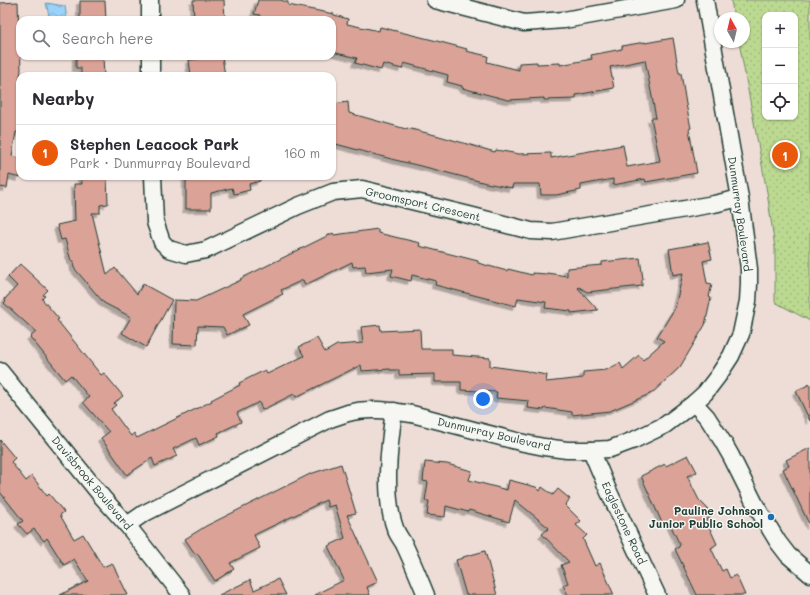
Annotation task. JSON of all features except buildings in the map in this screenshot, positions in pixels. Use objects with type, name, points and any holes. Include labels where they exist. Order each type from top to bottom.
[{"type":"street","points":[[150,0],[150,16]]},
{"type":"street","points":[[435,0],[524,23],[564,20],[676,0]]},
{"type":"street","name":"Dunmurray Boulevard","points":[[127,525],[142,514],[330,419],[349,412],[372,410],[394,411],[412,414],[537,446],[567,450],[591,450],[610,448],[634,440],[665,425],[705,393],[732,356],[740,338],[749,292],[749,269],[740,198],[704,0]]},
{"type":"street","points":[[151,60],[151,72]]},
{"type":"street","name":"Groomsport Crescent","points":[[153,180],[155,222],[162,242],[169,249],[186,254],[206,250],[298,206],[333,192],[362,189],[469,214],[531,231],[552,232],[714,204],[740,198]]},
{"type":"street","name":"Davisbrook Boulevard","points":[[0,372],[103,498],[127,525],[182,595]]},
{"type":"street","points":[[694,403],[707,417],[723,442],[756,506],[778,542],[788,556],[810,574]]},
{"type":"street","points":[[394,411],[389,452],[388,482],[390,506],[395,529],[426,595]]},
{"type":"street","name":"Eaglestone Road","points":[[591,450],[657,595]]},
{"type":"green space","points":[[731,0],[810,0],[810,321],[775,302],[775,248],[767,192],[740,48],[750,48],[750,12],[733,12]]},
{"type":"water","points":[[46,3],[65,6],[66,16],[49,16]]},
{"type":"place","name":"Stephen Leacock Park","points":[[785,155]]},
{"type":"place","name":"Pauline Johnson Junior Public School","points":[[771,517]]}]
